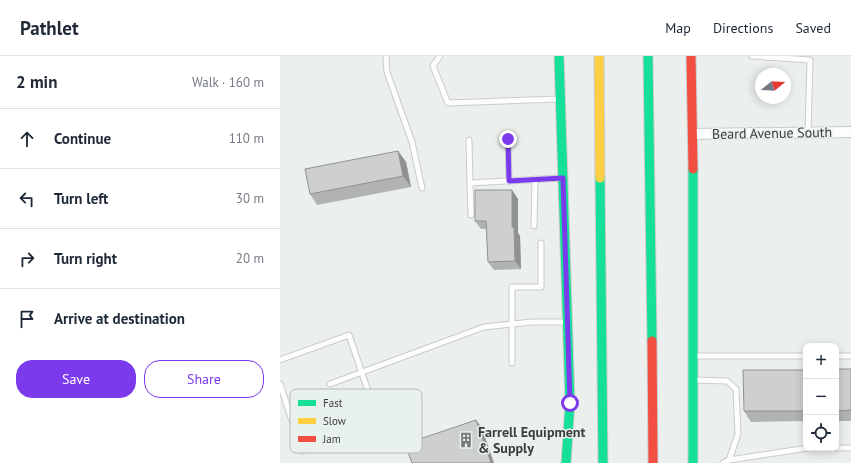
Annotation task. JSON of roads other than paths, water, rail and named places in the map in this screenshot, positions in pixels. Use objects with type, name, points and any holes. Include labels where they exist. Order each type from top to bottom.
[{"type":"main road","points":[[559,56],[570,403],[566,463]]},
{"type":"main road","points":[[600,56],[603,463]]},
{"type":"main road","points":[[648,56],[653,463]]},
{"type":"main road","points":[[691,56],[693,134],[693,463]]},
{"type":"street","name":"Beard Avenue South","points":[[693,134],[851,132]]},
{"type":"lane","points":[[386,56],[387,72],[412,142],[422,188]]},
{"type":"lane","points":[[440,56],[433,66],[448,103],[560,99]]},
{"type":"lane","points":[[752,56],[810,60],[808,132]]},
{"type":"lane","points":[[508,139],[509,181]]},
{"type":"lane","points":[[469,140],[471,216]]},
{"type":"lane","points":[[470,183],[563,178]]},
{"type":"lane","points":[[534,226],[535,179]]},
{"type":"lane","points":[[512,363],[512,287],[541,287],[541,243]]},
{"type":"lane","points":[[330,384],[484,327],[512,324],[568,322]]},
{"type":"lane","points":[[280,360],[349,335],[368,389]]},
{"type":"lane","points":[[692,356],[803,356]]},
{"type":"lane","points":[[839,356],[851,356]]},
{"type":"lane","points":[[692,380],[727,381],[736,389],[738,434],[729,460]]},
{"type":"lane","points":[[280,384],[290,415]]},
{"type":"lane","points":[[839,448],[851,448]]},
{"type":"lane","points":[[723,463],[729,460],[803,449]]},
{"type":"place","name":"Farrell Equipment & Supply","points":[[466,440]]}]
